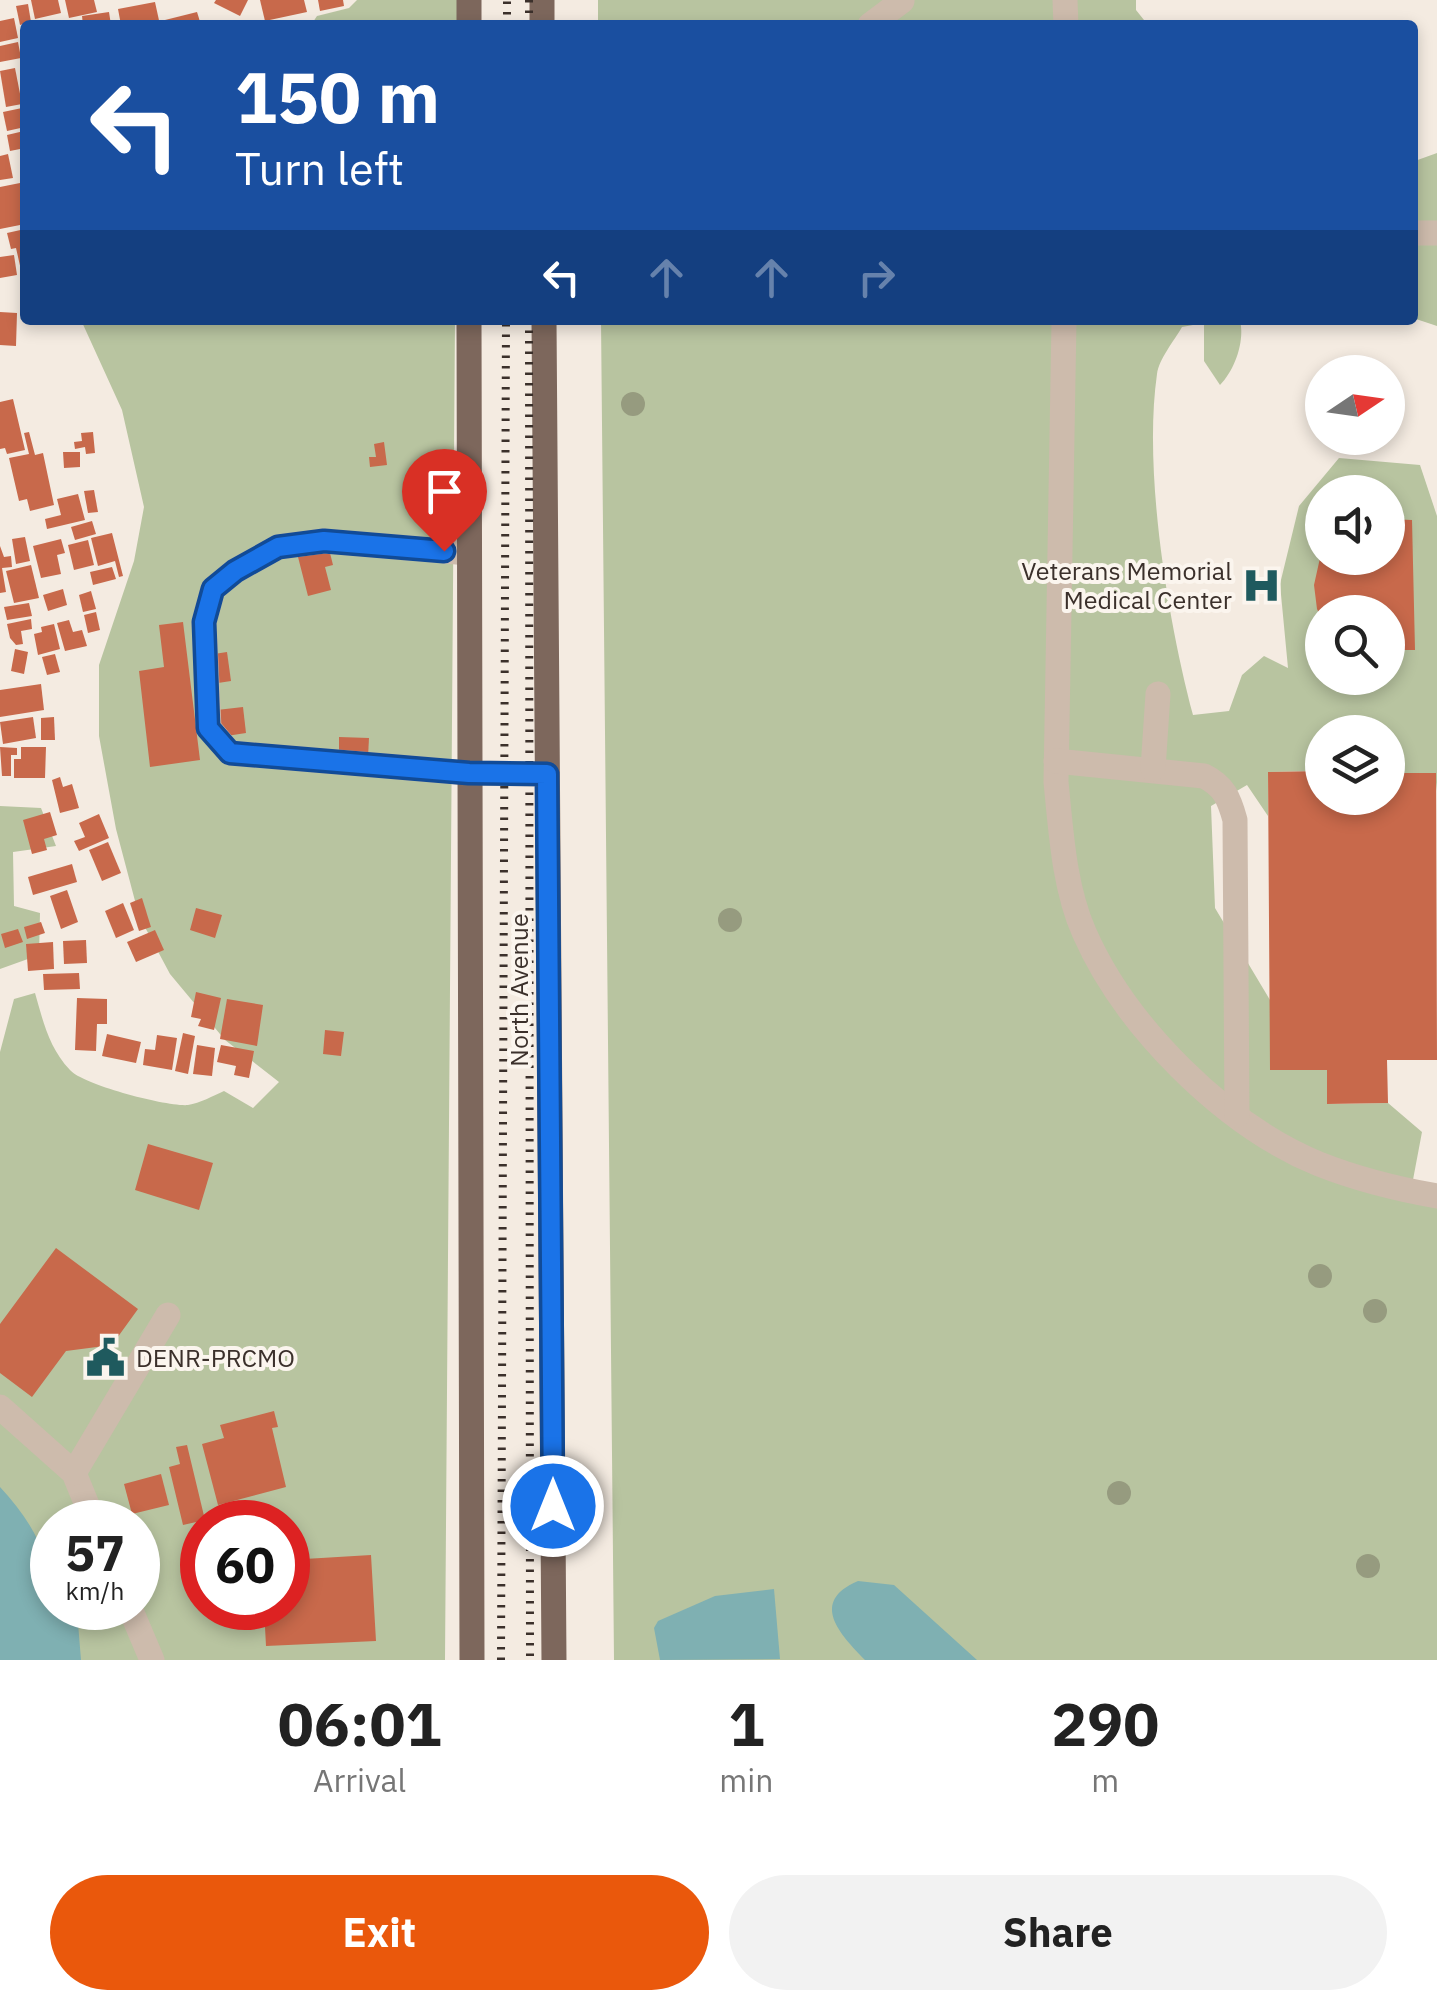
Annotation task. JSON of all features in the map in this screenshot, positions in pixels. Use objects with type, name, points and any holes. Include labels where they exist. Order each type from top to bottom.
[{"type":"main road","name":"North Avenue","points":[[468,325],[472,1660]]},
{"type":"main road","name":"North Avenue","points":[[544,325],[554,1660]]},
{"type":"lane","points":[[876,20],[902,0]]},
{"type":"lane","points":[[1064,325],[1056,762],[1071,891],[1089,943],[1125,1002],[1153,1036],[1184,1072],[1236,1115],[1316,1162],[1437,1196]]},
{"type":"lane","points":[[469,553],[324,541],[278,547],[235,571],[213,589],[204,622],[208,728],[230,753],[469,773],[547,774]]},
{"type":"lane","points":[[1153,768],[1158,694]]},
{"type":"lane","points":[[1056,762],[1153,768],[1204,776],[1218,783],[1229,798],[1235,820],[1236,1115]]},
{"type":"lane","points":[[74,1473],[168,1315]]},
{"type":"lane","points":[[0,1407],[74,1473],[85,1500]]},
{"type":"lane","points":[[139,1630],[152,1660]]},
{"type":"green space","points":[[357,0],[457,0],[457,20],[314,20],[349,8]]},
{"type":"green space","points":[[598,0],[1136,0],[1136,10],[1144,20],[598,20]]},
{"type":"green space","points":[[1437,153],[1437,326],[1418,320],[1418,160]]},
{"type":"green space","points":[[83,325],[455,325],[445,1660],[0,1660],[0,1052],[14,999],[35,993],[48,1034],[70,1070],[126,1094],[188,1105],[224,1091],[253,1108],[279,1082],[225,1040],[170,974],[139,916],[116,829],[99,736],[99,665],[134,561],[144,507],[122,410]]},
{"type":"green space","points":[[601,325],[1193,325],[1182,327],[1158,368],[1153,455],[1160,546],[1193,715],[1229,711],[1242,675],[1264,656],[1288,668],[1280,584],[1299,506],[1305,499],[1305,575],[1405,575],[1405,475],[1325,475],[1339,458],[1420,465],[1437,516],[1437,791],[1435,773],[1405,773],[1405,715],[1305,715],[1305,771],[1268,772],[1268,816],[1247,785],[1211,806],[1215,908],[1270,1000],[1271,1070],[1327,1070],[1327,1104],[1388,1103],[1422,1132],[1412,1185],[1437,1190],[1437,1660],[614,1660]]},
{"type":"green space","points":[[1204,325],[1240,325],[1238,355],[1220,385],[1204,361]]},
{"type":"green space","points":[[0,806],[41,808],[56,846],[13,852],[14,906],[40,913],[39,955],[0,969]]},
{"type":"water","points":[[0,1487],[30,1526],[30,1630],[79,1630],[81,1660],[0,1660]]},
{"type":"water","points":[[858,1581],[894,1585],[977,1660],[865,1660],[839,1629],[832,1608],[843,1589]]},
{"type":"water","points":[[774,1589],[780,1659],[660,1660],[654,1628],[658,1621],[715,1596]]},
{"type":"building","points":[[31,0],[58,0],[61,13],[35,19]]},
{"type":"building","points":[[65,0],[94,0],[97,12],[69,18]]},
{"type":"building","points":[[248,0],[240,16],[214,3]]},
{"type":"building","points":[[260,0],[304,0],[307,12],[265,20]]},
{"type":"building","points":[[318,0],[343,0],[344,6],[320,11]]},
{"type":"building","points":[[155,2],[159,20],[120,20],[118,9]]},
{"type":"building","points":[[28,4],[31,20],[20,20],[20,25],[16,6]]},
{"type":"building","points":[[109,12],[110,20],[82,20],[82,16]]},
{"type":"building","points":[[197,12],[199,20],[165,20]]},
{"type":"building","points":[[14,18],[18,38],[0,42],[0,21]]},
{"type":"building","points":[[18,42],[20,58],[0,62],[0,46]]},
{"type":"building","points":[[15,68],[20,104],[6,107],[0,71]]},
{"type":"building","points":[[20,108],[20,128],[7,131],[3,112]]},
{"type":"building","points":[[20,132],[20,149],[10,151],[7,135]]},
{"type":"building","points":[[8,154],[13,178],[0,180],[0,156]]},
{"type":"building","points":[[20,183],[20,225],[0,229],[0,187]]},
{"type":"building","points":[[20,230],[20,266],[16,248],[11,249],[7,233]]},
{"type":"building","points":[[14,255],[17,275],[0,278],[0,257]]},
{"type":"building","points":[[0,312],[17,313],[16,346],[0,345]]},
{"type":"building","points":[[13,399],[25,450],[7,454],[5,448],[0,449],[0,402]]},
{"type":"building","points":[[29,432],[35,455],[43,453],[54,505],[30,511],[27,499],[19,501],[9,458],[29,454],[24,433]]},
{"type":"building","points":[[93,432],[95,453],[86,454],[85,447],[75,449],[74,442],[82,441],[81,433]]},
{"type":"building","points":[[384,442],[387,465],[370,467],[369,457],[376,457],[374,444]]},
{"type":"building","points":[[63,452],[80,452],[80,467],[64,468]]},
{"type":"building","points":[[94,490],[98,512],[88,513],[84,491]]},
{"type":"building","points":[[78,494],[85,520],[47,529],[45,519],[61,515],[57,499]]},
{"type":"building","points":[[1405,520],[1412,520],[1415,650],[1405,650],[1405,595],[1315,595],[1316,575],[1405,575]]},
{"type":"building","points":[[92,521],[96,534],[75,540],[71,527]]},
{"type":"building","points":[[112,533],[123,576],[119,577],[115,561],[98,566],[91,538]]},
{"type":"building","points":[[25,537],[30,561],[16,564],[12,539]]},
{"type":"building","points":[[61,539],[65,553],[57,555],[61,574],[41,578],[33,546]]},
{"type":"building","points":[[88,540],[94,565],[74,570],[68,545]]},
{"type":"building","points":[[0,546],[4,557],[11,556],[12,567],[2,568],[6,592],[0,593]]},
{"type":"building","points":[[329,549],[333,565],[325,567],[331,590],[308,596],[298,557]]},
{"type":"building","points":[[31,565],[39,598],[14,603],[6,571]]},
{"type":"building","points":[[112,567],[116,579],[93,585],[90,572]]},
{"type":"building","points":[[63,589],[67,605],[48,611],[43,595]]},
{"type":"building","points":[[91,591],[96,609],[83,612],[79,595]]},
{"type":"building","points":[[29,603],[32,616],[7,620],[4,607]]},
{"type":"building","points":[[96,612],[100,630],[88,633],[84,615]]},
{"type":"building","points":[[31,619],[32,629],[21,631],[23,644],[16,645],[7,624]]},
{"type":"building","points":[[69,620],[73,632],[82,630],[87,646],[65,651],[57,623]]},
{"type":"building","points":[[183,622],[200,760],[150,767],[139,671],[164,667],[159,625]]},
{"type":"building","points":[[54,624],[60,649],[38,655],[34,634],[42,632],[41,627]]},
{"type":"building","points":[[15,649],[28,652],[24,674],[11,671]]},
{"type":"building","points":[[227,652],[231,681],[218,683],[214,654]]},
{"type":"building","points":[[55,654],[60,672],[47,675],[42,657]]},
{"type":"building","points":[[41,684],[44,710],[0,717],[0,690]]},
{"type":"building","points":[[243,707],[246,733],[220,737],[217,710]]},
{"type":"building","points":[[33,717],[36,738],[3,744],[0,722]]},
{"type":"building","points":[[54,717],[55,740],[41,740],[41,718]]},
{"type":"building","points":[[339,737],[369,738],[368,757],[339,756]]},
{"type":"building","points":[[0,747],[17,748],[17,755],[11,755],[11,776],[2,776]]},
{"type":"building","points":[[21,747],[46,747],[45,778],[14,778],[14,759],[21,759]]},
{"type":"building","points":[[1305,771],[1305,815],[1405,815],[1405,773],[1436,773],[1437,1060],[1387,1060],[1388,1103],[1327,1104],[1327,1070],[1270,1070],[1268,772]]},
{"type":"building","points":[[60,777],[63,787],[72,784],[79,808],[60,813],[52,780]]},
{"type":"building","points":[[50,812],[57,835],[44,839],[47,850],[32,854],[23,820]]},
{"type":"building","points":[[99,814],[109,838],[79,851],[74,841],[85,837],[79,823]]},
{"type":"building","points":[[108,842],[121,873],[102,881],[89,850]]},
{"type":"building","points":[[72,864],[77,882],[33,895],[28,877]]},
{"type":"building","points":[[67,890],[78,922],[61,929],[50,896]]},
{"type":"building","points":[[142,898],[151,927],[139,931],[130,903]]},
{"type":"building","points":[[123,903],[134,930],[116,938],[105,911]]},
{"type":"building","points":[[196,908],[222,915],[215,938],[190,930]]},
{"type":"building","points":[[41,922],[45,933],[27,939],[24,927]]},
{"type":"building","points":[[18,929],[23,942],[5,948],[1,934]]},
{"type":"building","points":[[155,930],[164,950],[136,962],[127,942]]},
{"type":"building","points":[[86,940],[87,963],[64,964],[63,941]]},
{"type":"building","points":[[53,942],[54,969],[28,971],[26,944]]},
{"type":"building","points":[[79,973],[80,989],[44,990],[43,974]]},
{"type":"building","points":[[196,992],[221,998],[214,1030],[198,1026],[201,1019],[191,1017]]},
{"type":"building","points":[[77,998],[107,999],[107,1024],[97,1024],[96,1051],[75,1050]]},
{"type":"building","points":[[227,999],[263,1005],[257,1046],[220,1039]]},
{"type":"building","points":[[325,1030],[344,1032],[341,1056],[323,1054]]},
{"type":"building","points":[[183,1033],[195,1036],[188,1074],[175,1071]]},
{"type":"building","points":[[107,1034],[141,1042],[136,1063],[102,1056]]},
{"type":"building","points":[[157,1035],[177,1038],[172,1070],[143,1065],[145,1049],[155,1050]]},
{"type":"building","points":[[197,1045],[215,1048],[212,1076],[193,1074]]},
{"type":"building","points":[[221,1045],[254,1051],[249,1078],[234,1075],[236,1066],[217,1062]]},
{"type":"building","points":[[148,1144],[213,1163],[199,1210],[135,1190]]},
{"type":"building","points":[[56,1248],[138,1309],[112,1345],[66,1351],[32,1397],[0,1373],[0,1324]]},
{"type":"building","points":[[274,1411],[278,1427],[272,1428],[286,1487],[237,1500],[217,1500],[202,1444],[224,1438],[220,1425]]},
{"type":"building","points":[[187,1445],[200,1500],[180,1500],[180,1513],[169,1467],[180,1464],[176,1447]]},
{"type":"building","points":[[161,1474],[169,1505],[160,1507],[160,1500],[128,1500],[124,1484]]},
{"type":"building","points":[[371,1555],[376,1641],[266,1646],[265,1630],[310,1630],[310,1559]]},
{"type":"railway","points":[[507,0],[507,20]]},
{"type":"railway","points":[[529,0],[529,20]]},
{"type":"railway","points":[[501,1660],[506,325]]},
{"type":"railway","points":[[529,325],[530,1660]]},
{"type":"place","name":"Veterans Memorial Medical Center","points":[[1262,585]]},
{"type":"place","name":"DENR-PRCMO","points":[[106,1358]]},
{"type":"route","points":[[444,551],[324,541],[278,547],[235,571],[213,589],[204,622],[208,728],[230,753],[469,773],[547,774],[553,1506]]}]
